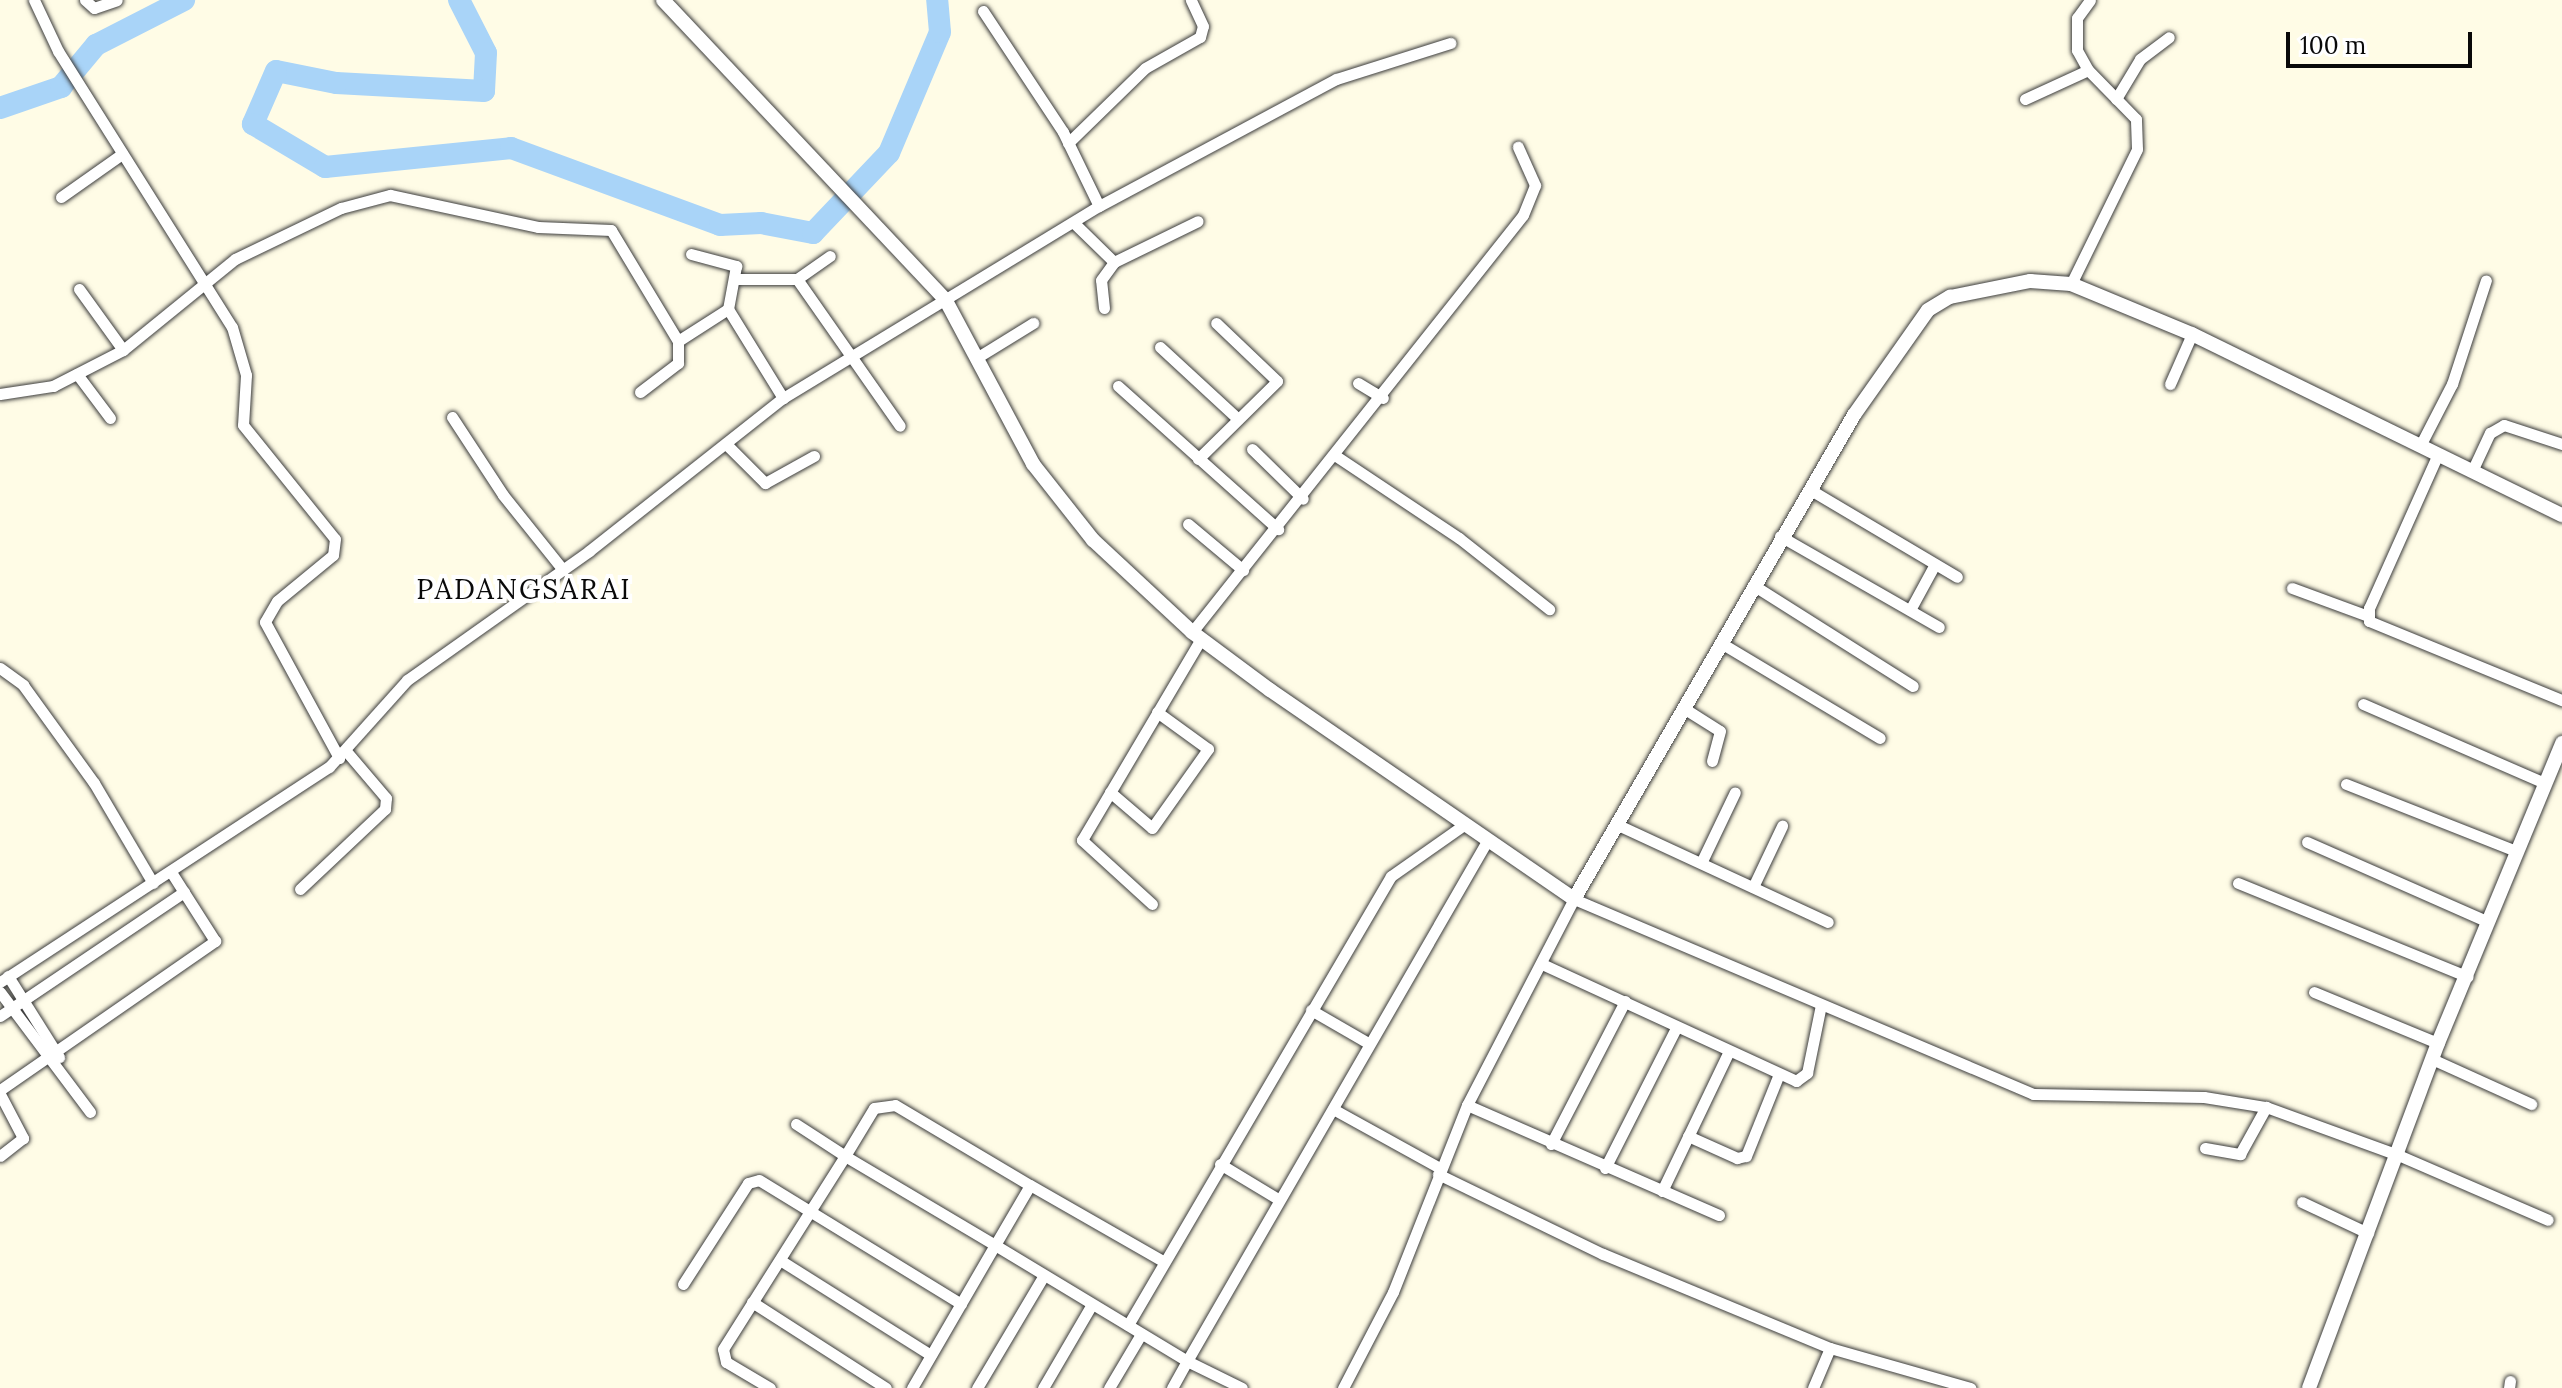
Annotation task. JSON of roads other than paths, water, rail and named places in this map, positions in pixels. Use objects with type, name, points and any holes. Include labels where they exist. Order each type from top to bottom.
[{"type":"street","points":[[34,0],[58,51],[244,355],[243,425],[315,507],[337,544],[333,555],[269,609],[265,622],[342,754],[387,803],[300,889]]},
{"type":"street","points":[[85,0],[94,8],[117,0]]},
{"type":"street","points":[[663,0],[862,205],[945,299],[1052,493],[1196,635],[1461,827],[1574,899],[1821,1005],[1968,1062],[2033,1094],[2204,1097],[2266,1107],[2398,1155],[2548,1220]]},
{"type":"street","points":[[1068,143],[1145,68],[1200,37],[1203,26],[1191,0]]},
{"type":"street","points":[[2071,284],[2135,163],[2136,119],[2088,70],[2075,28],[2090,0]]},
{"type":"street","points":[[983,11],[1068,143],[1099,206]]},
{"type":"street","points":[[2116,99],[2140,59],[2169,37]]},
{"type":"street","points":[[59,1066],[58,1050],[24,999],[4,979],[171,872],[342,754],[407,680],[563,570],[727,445],[783,398],[851,360],[1099,206],[1336,79],[1450,43]]},
{"type":"street","points":[[2025,99],[2088,70]]},
{"type":"street","points":[[1152,904],[1082,840],[1157,712],[1196,635],[1243,570],[1383,398],[1534,198],[1532,175],[1518,147]]},
{"type":"street","points":[[61,197],[122,154]]},
{"type":"street","points":[[1,397],[77,374],[123,350],[205,289],[235,259],[283,234],[359,202],[404,195],[462,215],[611,230],[678,341],[678,363],[640,392]]},
{"type":"street","points":[[1104,308],[1101,280],[1114,262],[1198,221]]},
{"type":"street","points":[[1074,223],[1114,262]]},
{"type":"street","points":[[678,341],[728,309],[736,279],[733,262],[691,254]]},
{"type":"street","points":[[736,279],[797,279],[830,256]]},
{"type":"street","points":[[797,279],[900,426]]},
{"type":"street","points":[[2421,444],[2452,384],[2486,280]]},
{"type":"street","points":[[1343,1388],[1393,1292],[1467,1105],[1574,899],[1685,709],[1780,536],[1928,310],[1950,297],[2003,284],[2071,284],[2192,334],[2562,515]]},
{"type":"street","points":[[79,289],[123,350]]},
{"type":"street","points":[[728,309],[783,398]]},
{"type":"street","points":[[978,357],[1033,323]]},
{"type":"street","points":[[1198,459],[1277,381],[1216,323]]},
{"type":"street","points":[[2170,384],[2192,334]]},
{"type":"street","points":[[1160,347],[1238,419]]},
{"type":"street","points":[[77,374],[110,418]]},
{"type":"street","points":[[1358,383],[1383,398]]},
{"type":"street","points":[[1118,386],[1278,529]]},
{"type":"street","points":[[452,417],[494,483],[563,570]]},
{"type":"street","points":[[2473,469],[2490,433],[2504,425],[2562,444]]},
{"type":"street","points":[[727,445],[765,483],[814,456]]},
{"type":"street","points":[[1252,449],[1303,499]]},
{"type":"street","points":[[2368,616],[2438,454]]},
{"type":"street","points":[[1336,456],[1459,538],[1549,609]]},
{"type":"street","points":[[1809,489],[1957,577]]},
{"type":"street","points":[[1188,524],[1243,570]]},
{"type":"street","points":[[1780,536],[1939,627]]},
{"type":"street","points":[[1910,610],[1935,564]]},
{"type":"street","points":[[1753,585],[1913,686]]},
{"type":"street","points":[[2292,588],[2368,616],[2374,625],[2562,700]]},
{"type":"street","points":[[1721,643],[1880,738]]},
{"type":"street","points":[[0,668],[23,685],[94,783],[153,883]]},
{"type":"street","points":[[2363,704],[2545,783]]},
{"type":"street","points":[[1685,709],[1720,731],[1712,761]]},
{"type":"street","points":[[1110,792],[1152,828],[1208,749],[1157,712]]},
{"type":"street","points":[[2309,1388],[2438,1043],[2468,977],[2516,851],[2562,743]]},
{"type":"street","points":[[2346,784],[2516,851]]},
{"type":"street","points":[[1702,861],[1735,792]]},
{"type":"street","points":[[1618,825],[1702,861],[1828,922]]},
{"type":"street","points":[[1753,887],[1782,826]]},
{"type":"street","points":[[1128,1325],[1161,1260],[1391,876],[1461,827]]},
{"type":"street","points":[[2307,842],[2488,922]]},
{"type":"street","points":[[1172,1388],[1278,1199],[1486,843]]},
{"type":"street","points":[[0,1156],[23,1138],[0,1092],[215,941],[171,872]]},
{"type":"street","points":[[2238,883],[2468,977]]},
{"type":"street","points":[[0,1016],[184,892]]},
{"type":"street","points":[[1542,964],[1779,1074],[1804,1077],[1821,1005]]},
{"type":"street","points":[[0,992],[45,1058],[59,1066],[90,1112]]},
{"type":"street","points":[[2314,992],[2438,1043]]},
{"type":"street","points":[[1551,1144],[1625,1001]]},
{"type":"street","points":[[1311,1010],[1368,1043]]},
{"type":"street","points":[[1605,1168],[1676,1028]]},
{"type":"street","points":[[1662,1191],[1729,1051]]},
{"type":"street","points":[[2432,1059],[2531,1104]]},
{"type":"street","points":[[1688,1136],[1737,1158],[1746,1156],[1779,1074]]},
{"type":"street","points":[[770,1388],[721,1354],[870,1114],[888,1103],[1161,1260]]},
{"type":"street","points":[[1467,1105],[1605,1168],[1719,1215]]},
{"type":"street","points":[[2205,1148],[2240,1154],[2266,1107]]},
{"type":"street","points":[[1333,1109],[1439,1171],[1603,1254],[1830,1348],[1970,1388]]},
{"type":"street","points":[[796,1124],[1141,1334],[1242,1388]]},
{"type":"street","points":[[1220,1164],[1278,1199]]},
{"type":"street","points":[[683,1284],[748,1183],[759,1180],[961,1304]]},
{"type":"street","points":[[912,1388],[1030,1185]]},
{"type":"street","points":[[2302,1202],[2368,1233]]},
{"type":"street","points":[[780,1260],[931,1355]]},
{"type":"street","points":[[977,1388],[1044,1275]]},
{"type":"street","points":[[752,1302],[886,1388]]},
{"type":"street","points":[[1043,1388],[1092,1304]]},
{"type":"street","points":[[1109,1388],[1141,1334]]},
{"type":"street","points":[[1813,1388],[1830,1348]]},
{"type":"waterway","points":[[0,108],[61,87],[96,45],[184,0]]},
{"type":"waterway","points":[[459,0],[486,53],[484,91],[336,83],[276,71],[253,124],[325,167],[511,148],[720,225],[761,223],[813,233],[889,153],[940,32],[937,0]]},
{"type":"district","name":"PADANGSARAI","points":[[524,589]]}]
